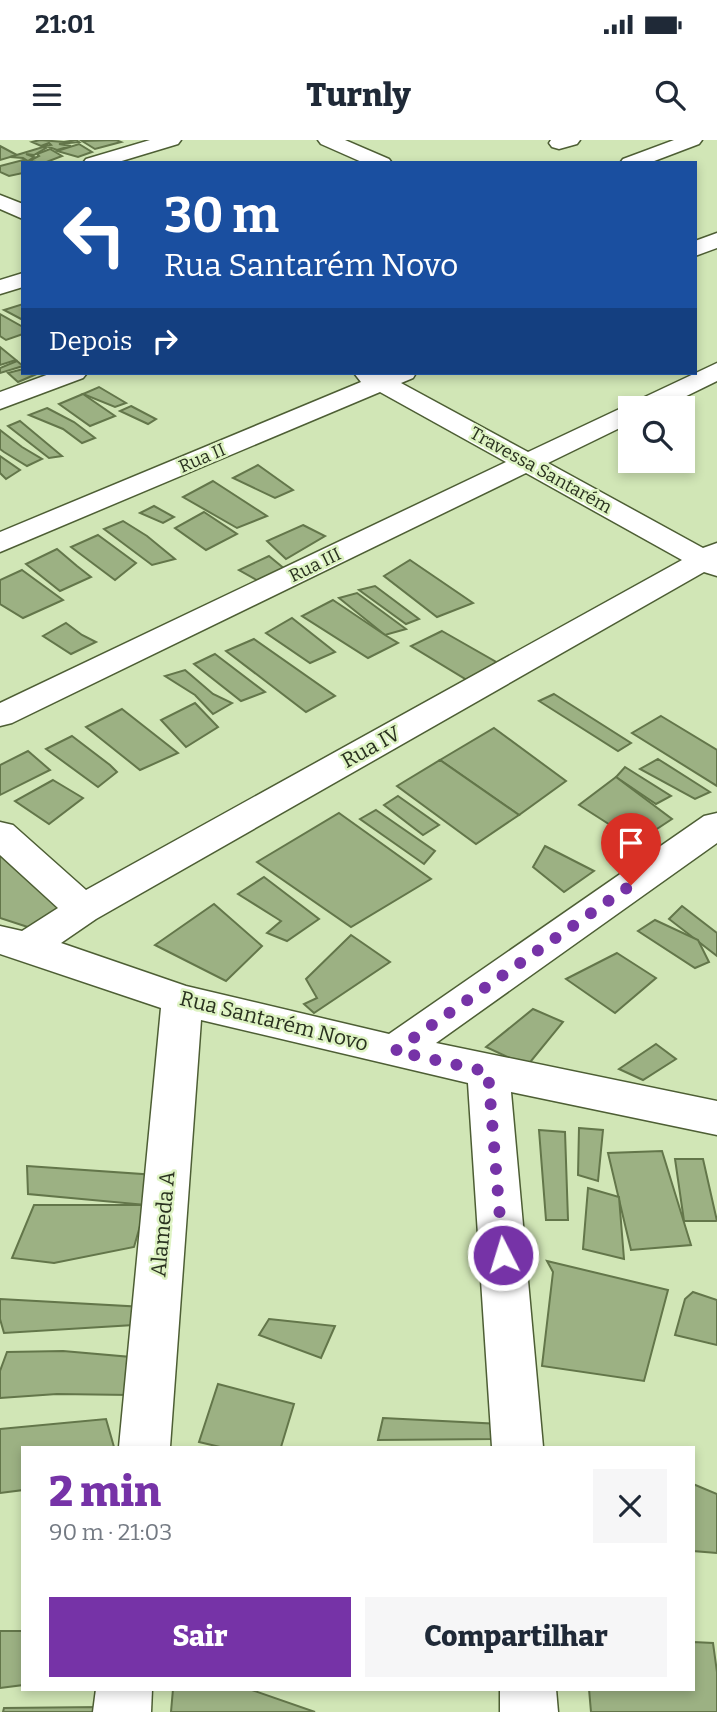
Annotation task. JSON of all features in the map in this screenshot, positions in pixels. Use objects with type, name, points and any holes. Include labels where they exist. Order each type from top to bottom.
[{"type":"street","points":[[100,161],[171,140]]},
{"type":"street","points":[[328,140],[377,161]]},
{"type":"street","points":[[635,161],[684,143],[707,157]]},
{"type":"street","points":[[128,153],[146,161]]},
{"type":"street","points":[[4,192],[21,211]]},
{"type":"street","points":[[697,248],[717,240]]},
{"type":"street","points":[[0,287],[21,281]]},
{"type":"street","points":[[666,396],[717,371]]},
{"type":"street","points":[[0,401],[69,375]]},
{"type":"street","name":"Travessa Santarém","points":[[383,376],[528,462],[713,560]]},
{"type":"street","name":"Rua II","points":[[0,542],[383,376]]},
{"type":"street","name":"Rua III","points":[[0,716],[618,419]]},
{"type":"street","name":"Rua IV","points":[[14,943],[83,909],[713,560]]},
{"type":"street","points":[[395,1051],[717,825]]},
{"type":"street","points":[[0,834],[83,909]]},
{"type":"street","name":"Rua Santarém Novo","points":[[14,943],[182,1000],[488,1072],[717,1118]]},
{"type":"street","name":"Alameda A","points":[[144,1446],[182,1000]]},
{"type":"street","points":[[488,1072],[517,1446]]},
{"type":"street","points":[[122,1712],[124,1691]]},
{"type":"street","points":[[528,1691],[529,1712]]},
{"type":"building","points":[[82,141],[121,142],[95,149]]},
{"type":"building","points":[[32,142],[79,142],[59,144],[71,146],[57,150],[46,146],[51,145],[49,143],[41,146]]},
{"type":"building","points":[[79,144],[92,152],[78,157],[57,151]]},
{"type":"building","points":[[0,146],[17,155],[0,160]]},
{"type":"building","points":[[46,148],[34,155],[26,154],[34,157],[28,161],[10,157]]},
{"type":"building","points":[[50,149],[62,156],[49,161],[29,161],[39,156],[37,154]]},
{"type":"building","points":[[23,160],[25,161],[21,161],[21,173],[9,176],[0,172],[0,166]]},
{"type":"building","points":[[21,305],[21,319],[4,310]]},
{"type":"building","points":[[0,314],[21,326],[21,335],[6,340],[0,336]]},
{"type":"building","points":[[0,347],[16,360],[0,365]]},
{"type":"building","points":[[17,361],[21,364],[21,367],[0,373],[0,368]]},
{"type":"building","points":[[21,370],[21,375],[34,375],[18,382],[8,373]]},
{"type":"building","points":[[99,387],[126,403],[115,407],[83,394]]},
{"type":"building","points":[[83,394],[115,416],[90,426],[59,404]]},
{"type":"building","points":[[131,406],[156,419],[148,424],[120,411]]},
{"type":"building","points":[[47,408],[74,422],[95,438],[82,443],[63,429],[29,415]]},
{"type":"building","points":[[20,421],[62,456],[49,458],[8,426]]},
{"type":"building","points":[[0,430],[42,459],[27,466],[4,452],[0,449]]},
{"type":"building","points":[[0,456],[20,470],[6,479],[0,473]]},
{"type":"building","points":[[258,465],[293,490],[275,498],[233,478]]},
{"type":"building","points":[[213,481],[267,516],[237,528],[183,497]]},
{"type":"building","points":[[154,506],[174,517],[163,523],[140,513]]},
{"type":"building","points":[[204,512],[237,534],[206,550],[175,528]]},
{"type":"building","points":[[123,521],[175,559],[152,565],[104,529]]},
{"type":"building","points":[[303,525],[325,536],[286,559],[267,541]]},
{"type":"building","points":[[98,535],[136,563],[115,580],[71,547]]},
{"type":"building","points":[[57,549],[91,577],[60,591],[26,564]]},
{"type":"building","points":[[269,556],[286,570],[260,582],[239,570]]},
{"type":"building","points":[[410,560],[473,603],[437,617],[384,576]]},
{"type":"building","points":[[22,570],[63,600],[23,618],[0,604],[0,580]]},
{"type":"building","points":[[375,586],[419,619],[406,624],[359,590]]},
{"type":"building","points":[[357,593],[406,629],[385,635],[339,598]]},
{"type":"building","points":[[333,600],[398,643],[368,658],[302,616]]},
{"type":"building","points":[[292,618],[335,652],[310,663],[266,633]]},
{"type":"building","points":[[66,623],[96,642],[71,654],[43,636]]},
{"type":"building","points":[[442,631],[498,663],[467,680],[411,646]]},
{"type":"building","points":[[254,639],[335,696],[306,712],[226,651]]},
{"type":"building","points":[[215,654],[265,692],[241,701],[194,664]]},
{"type":"building","points":[[185,670],[213,694],[232,703],[213,714],[195,695],[165,676]]},
{"type":"building","points":[[554,694],[631,743],[618,751],[539,701]]},
{"type":"building","points":[[195,703],[218,727],[186,747],[161,720]]},
{"type":"building","points":[[122,709],[178,753],[140,770],[86,727]]},
{"type":"building","points":[[661,716],[717,750],[717,786],[632,733]]},
{"type":"building","points":[[494,728],[566,781],[519,815],[440,760]]},
{"type":"building","points":[[72,736],[117,772],[98,787],[46,749]]},
{"type":"building","points":[[28,751],[50,770],[0,795],[0,765]]},
{"type":"building","points":[[658,759],[710,792],[695,799],[640,769]]},
{"type":"building","points":[[440,760],[519,815],[476,844],[397,786]]},
{"type":"building","points":[[625,767],[671,796],[656,804],[616,777]]},
{"type":"building","points":[[616,777],[672,819],[637,842],[579,805]]},
{"type":"building","points":[[53,780],[83,798],[49,824],[15,801]]},
{"type":"building","points":[[398,796],[439,825],[423,835],[384,805]]},
{"type":"building","points":[[376,810],[435,851],[424,864],[360,819]]},
{"type":"building","points":[[339,813],[431,879],[351,927],[257,862]]},
{"type":"building","points":[[545,846],[594,871],[564,892],[533,867]]},
{"type":"building","points":[[0,851],[61,905],[34,929],[0,918]]},
{"type":"building","points":[[264,877],[319,919],[287,941],[267,933],[281,921],[238,894]]},
{"type":"building","points":[[214,904],[262,946],[226,981],[155,945]]},
{"type":"building","points":[[682,906],[717,933],[717,956],[669,919]]},
{"type":"building","points":[[655,920],[698,940],[709,962],[695,968],[638,931]]},
{"type":"building","points":[[351,935],[390,962],[314,1013],[304,1004],[317,998],[306,979]]},
{"type":"building","points":[[617,953],[656,978],[615,1013],[566,979]]},
{"type":"building","points":[[533,1009],[563,1022],[527,1066],[486,1047]]},
{"type":"building","points":[[656,1044],[676,1059],[643,1080],[619,1069]]},
{"type":"building","points":[[579,1128],[603,1130],[598,1181],[578,1175]]},
{"type":"building","points":[[539,1130],[565,1132],[568,1220],[546,1220]]},
{"type":"building","points":[[662,1151],[691,1245],[631,1250],[608,1153]]},
{"type":"building","points":[[675,1159],[703,1159],[717,1221],[684,1221]]},
{"type":"building","points":[[27,1166],[156,1175],[146,1205],[28,1194]]},
{"type":"building","points":[[588,1188],[619,1197],[624,1259],[583,1249]]},
{"type":"building","points":[[34,1205],[146,1205],[134,1247],[54,1263],[12,1258]]},
{"type":"building","points":[[547,1261],[668,1290],[644,1381],[542,1366],[553,1272]]},
{"type":"building","points":[[693,1292],[717,1300],[717,1345],[675,1335],[685,1299]]},
{"type":"building","points":[[0,1299],[144,1307],[134,1325],[4,1333],[0,1319]]},
{"type":"building","points":[[269,1319],[335,1326],[321,1358],[259,1335]]},
{"type":"building","points":[[63,1351],[131,1357],[130,1395],[57,1394],[0,1398],[0,1371],[7,1352]]},
{"type":"building","points":[[218,1384],[294,1404],[281,1446],[216,1446],[199,1442]]},
{"type":"building","points":[[383,1418],[501,1424],[497,1439],[378,1440]]},
{"type":"building","points":[[106,1419],[114,1446],[21,1446],[21,1490],[0,1493],[0,1429]]},
{"type":"building","points":[[695,1485],[717,1494],[717,1553],[695,1551]]},
{"type":"building","points":[[0,1631],[21,1631],[21,1685],[0,1688]]},
{"type":"building","points":[[695,1642],[713,1643],[717,1672],[717,1712],[591,1712],[589,1691],[695,1691]]},
{"type":"building","points":[[173,1691],[255,1691],[315,1712],[171,1712]]},
{"type":"building","points":[[100,1707],[101,1712],[3,1712],[4,1708]]},
{"type":"route","points":[[503,1255],[488,1072],[395,1051],[631,885]]}]
